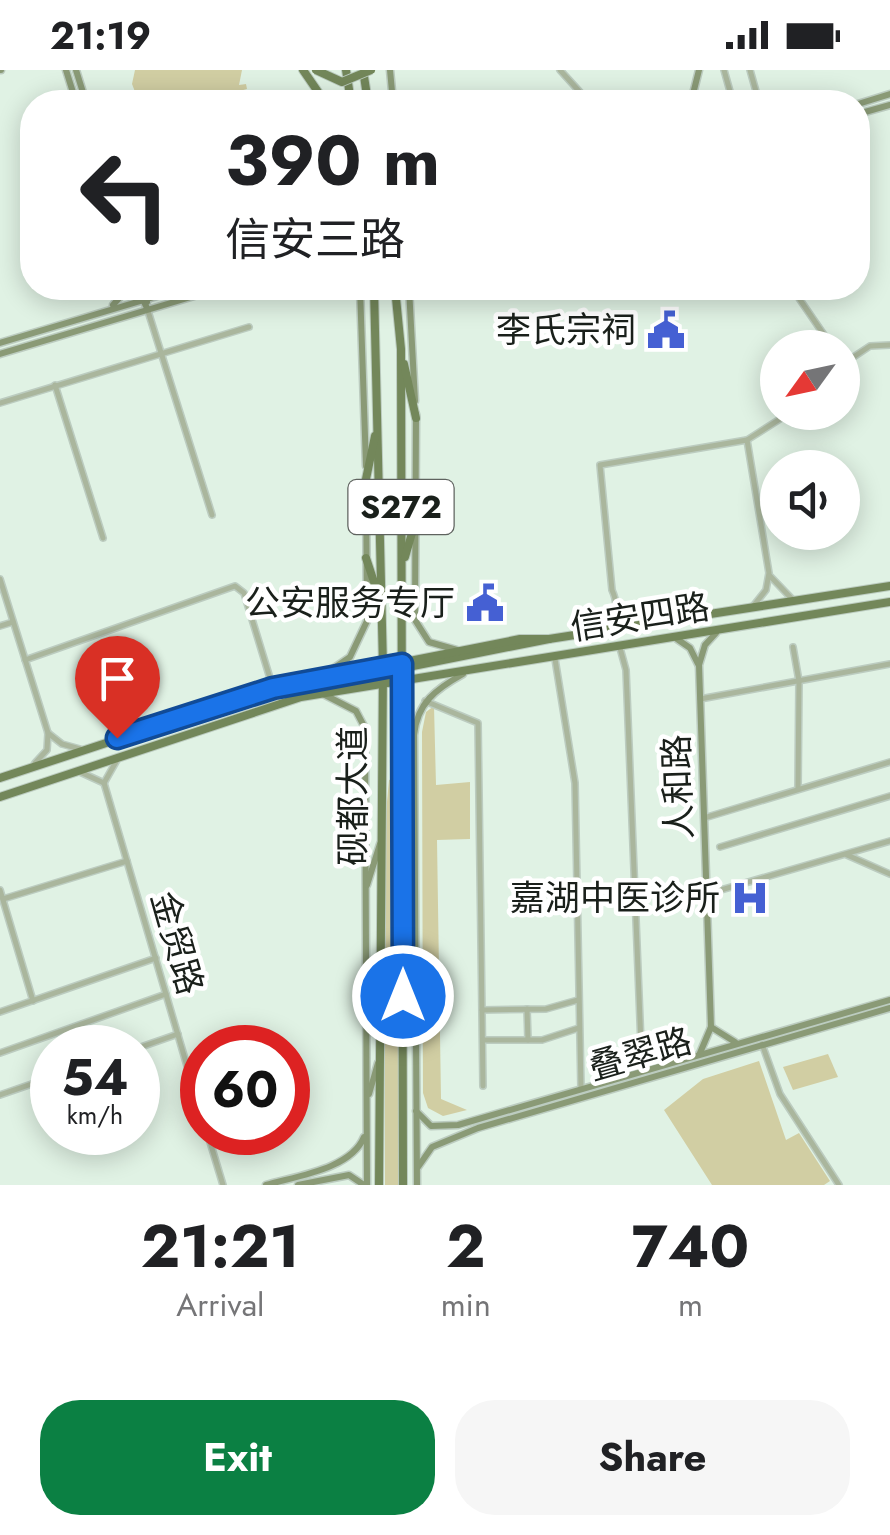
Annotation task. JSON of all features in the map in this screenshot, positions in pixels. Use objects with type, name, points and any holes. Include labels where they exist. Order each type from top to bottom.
[{"type":"main road","points":[[316,70],[342,82],[371,70]]},
{"type":"main road","name":"砚都大道","points":[[374,300],[382,604],[380,1185]]},
{"type":"main road","name":"砚都大道","points":[[400,300],[403,1185]]},
{"type":"main road","points":[[401,350],[416,418]]},
{"type":"main road","points":[[366,479],[379,417]]},
{"type":"main road","points":[[380,572],[392,578],[402,568],[417,516]]},
{"type":"main road","points":[[366,558],[382,604]]},
{"type":"main road","name":"信安四路","points":[[402,664],[477,656],[548,639],[890,586]]},
{"type":"main road","points":[[845,592],[849,600],[846,609]]},
{"type":"main road","name":"信安四路","points":[[0,797],[302,697],[890,602]]},
{"type":"main road","points":[[0,778],[273,688],[520,639],[548,639]]},
{"type":"main road","points":[[477,656],[480,671]]},
{"type":"main road","points":[[298,682],[302,697]]},
{"type":"main road","points":[[380,775],[392,769],[402,771]]},
{"type":"street","points":[[560,70],[581,90]]},
{"type":"street","points":[[570,76],[576,70]]},
{"type":"street","points":[[110,308],[117,300]]},
{"type":"street","points":[[0,343],[140,300]]},
{"type":"street","points":[[144,300],[212,515]]},
{"type":"street","points":[[0,354],[176,300]]},
{"type":"street","points":[[320,677],[350,657],[364,632],[366,479],[360,300]]},
{"type":"street","points":[[403,300],[416,418],[416,625],[434,645],[462,650]]},
{"type":"street","points":[[800,300],[821,330]]},
{"type":"street","points":[[64,322],[66,333]]},
{"type":"street","points":[[0,403],[160,351],[249,327]]},
{"type":"street","points":[[860,352],[870,346],[890,345]]},
{"type":"street","points":[[54,385],[103,538]]},
{"type":"street","points":[[599,632],[616,611],[617,602],[612,590],[600,465],[747,440],[763,430]]},
{"type":"street","points":[[747,440],[769,573],[766,590],[752,606]]},
{"type":"street","points":[[769,573],[794,600]]},
{"type":"street","points":[[0,579],[48,733],[47,750],[28,769]]},
{"type":"street","points":[[25,660],[235,586],[244,593],[273,688]]},
{"type":"street","points":[[617,602],[658,622]]},
{"type":"street","points":[[0,626],[13,622]]},
{"type":"street","points":[[699,665],[705,645],[716,633]]},
{"type":"street","points":[[677,638],[690,648],[699,665]]},
{"type":"street","points":[[793,647],[799,682],[798,790]]},
{"type":"street","points":[[620,648],[626,670],[642,1070]]},
{"type":"street","points":[[555,659],[575,782],[580,1090]]},
{"type":"street","points":[[700,699],[890,664]]},
{"type":"street","name":"人和路","points":[[699,665],[712,1027]]},
{"type":"street","points":[[425,701],[463,674]]},
{"type":"street","name":"砚都大道","points":[[321,694],[356,711],[364,728],[365,1185]]},
{"type":"street","points":[[425,701],[478,723],[488,723]]},
{"type":"street","name":"砚都大道","points":[[417,1185],[414,753],[415,724],[425,701]]},
{"type":"street","points":[[478,723],[483,1086]]},
{"type":"street","points":[[48,733],[62,744],[82,749]]},
{"type":"street","points":[[402,811],[414,753]]},
{"type":"street","points":[[76,771],[104,782],[121,754]]},
{"type":"street","points":[[704,818],[890,762]]},
{"type":"street","name":"金贸路","points":[[104,782],[180,1041]]},
{"type":"street","points":[[720,847],[890,796]]},
{"type":"street","points":[[707,894],[890,841]]},
{"type":"street","points":[[366,891],[380,843]]},
{"type":"street","points":[[402,844],[415,895]]},
{"type":"street","points":[[845,854],[890,874]]},
{"type":"street","points":[[2,899],[127,860]]},
{"type":"street","points":[[0,890],[33,1001]]},
{"type":"street","points":[[0,1012],[156,958]]},
{"type":"street","points":[[0,1052],[166,994]]},
{"type":"street","name":"叠翠路","points":[[418,1170],[432,1146],[762,1044],[890,998]]},
{"type":"street","points":[[482,1010],[528,1009],[579,1000]]},
{"type":"street","name":"叠翠路","points":[[458,1124],[736,1042],[862,1011],[890,1008]]},
{"type":"street","points":[[528,1009],[528,1040]]},
{"type":"street","points":[[700,1054],[712,1027],[736,1042]]},
{"type":"street","points":[[482,1040],[528,1040],[580,1028]]},
{"type":"street","points":[[160,1040],[178,1034]]},
{"type":"street","points":[[762,1044],[780,1094],[839,1185]]},
{"type":"street","points":[[367,1103],[380,1057]]},
{"type":"street","points":[[0,1095],[30,1085]]},
{"type":"street","points":[[415,1108],[431,1126],[458,1124]]},
{"type":"street","points":[[458,1124],[452,1131],[458,1137]]},
{"type":"street","points":[[266,1185],[353,1154],[367,1131]]},
{"type":"street","points":[[214,1155],[223,1185]]},
{"type":"street","points":[[328,1178],[333,1172],[329,1165]]},
{"type":"street","points":[[298,1185],[354,1176],[365,1185]]},
{"type":"shaded area","points":[[135,70],[242,70],[239,85],[246,84],[247,89],[134,90]]},
{"type":"shaded area","points":[[434,706],[436,785],[470,782],[470,839],[437,840],[441,1099],[467,1110],[443,1116],[428,1108],[423,1093],[422,732],[426,712]]},
{"type":"shaded area","points":[[393,779],[398,822],[399,1185],[385,1185],[385,824],[389,780]]},
{"type":"shaded area","points":[[828,1054],[838,1077],[793,1090],[783,1067]]},
{"type":"shaded area","points":[[759,1061],[786,1140],[799,1133],[830,1181],[824,1185],[712,1185],[664,1110],[703,1079]]},
{"type":"place","name":"李氏宗祠","points":[[666,330]]},
{"type":"place","name":"公安服务专厅","points":[[485,603]]},
{"type":"place","name":"嘉湖中医诊所","points":[[750,898]]},
{"type":"route","points":[[117,738],[273,688],[402,664],[399,696],[403,996]]}]
